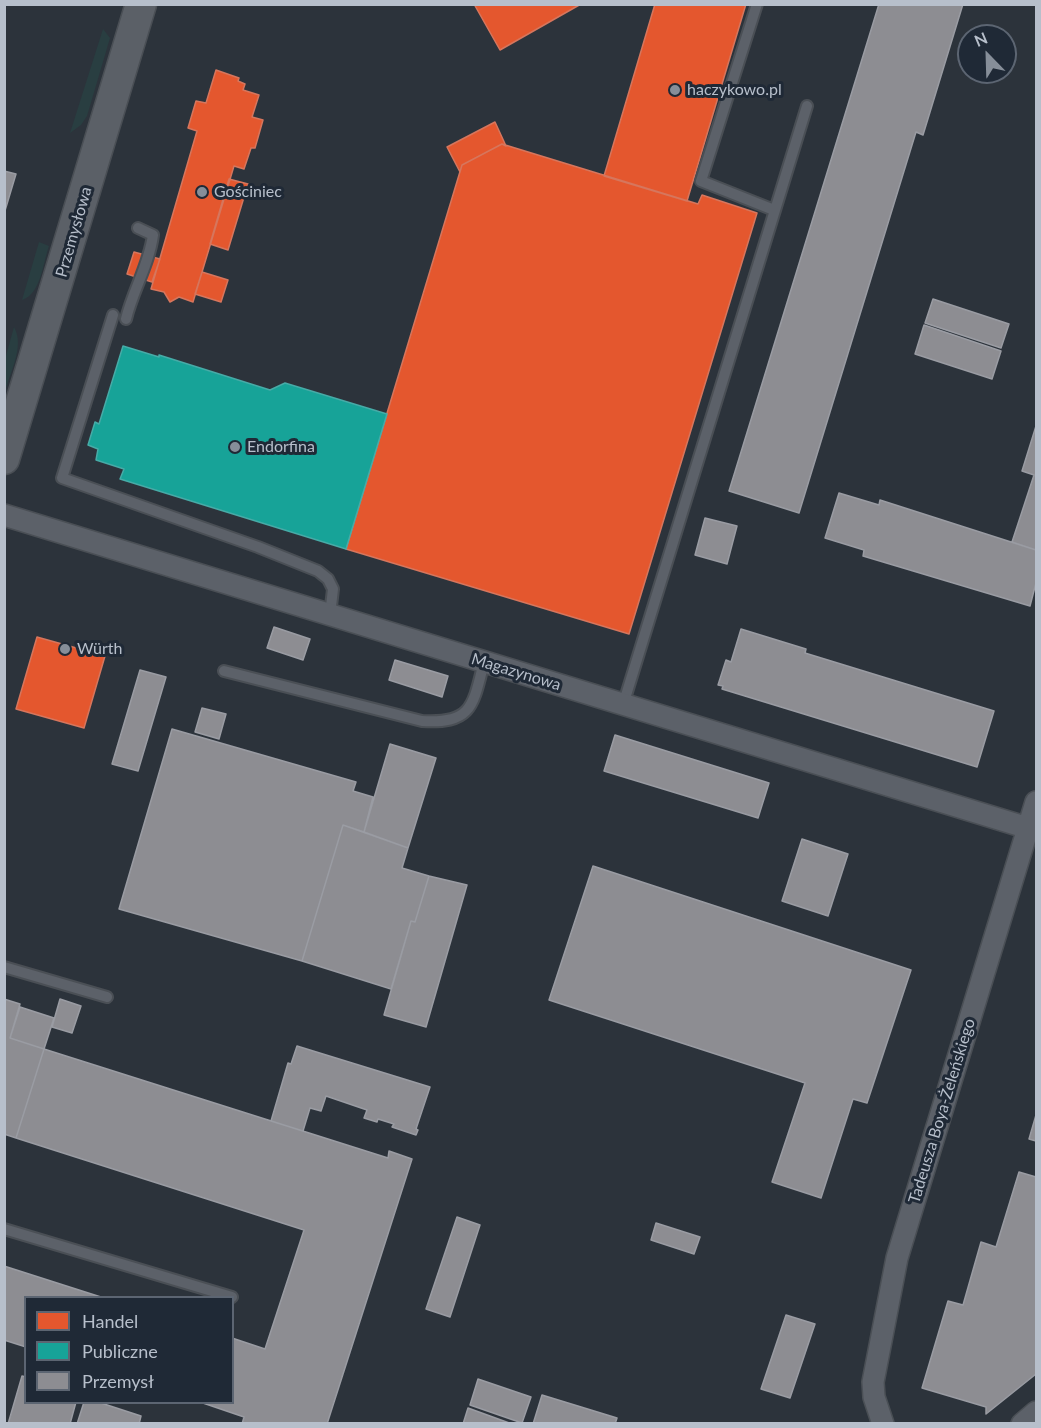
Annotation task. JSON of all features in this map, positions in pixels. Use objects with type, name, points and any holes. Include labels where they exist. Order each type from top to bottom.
[{"type":"street","name":"Przemysłowa","points":[[4,459],[141,4]]},
{"type":"street","name":"Magazynowa","points":[[4,515],[1032,830]]},
{"type":"street","name":"Tadeusza Boya-Żeleńskiego","points":[[883,1424],[877,1410],[873,1382],[897,1258],[1032,830],[1036,802]]},
{"type":"street","points":[[1022,1424],[1036,1412]]},
{"type":"lane","points":[[757,4],[701,181],[774,210]]},
{"type":"lane","points":[[622,705],[807,106]]},
{"type":"lane","points":[[126,319],[152,244],[153,235],[138,228]]},
{"type":"lane","points":[[113,315],[62,478],[258,547],[318,571],[328,579],[333,589],[330,615]]},
{"type":"lane","points":[[224,671],[422,722],[443,723],[461,717],[468,708],[475,695],[484,662]]},
{"type":"lane","points":[[4,967],[107,997]]},
{"type":"lane","points":[[4,1229],[229,1296]]},
{"type":"green space","points":[[103,29],[110,38],[87,116],[81,125],[70,133]]},
{"type":"green space","points":[[39,242],[49,246],[43,269],[33,291],[22,300]]},
{"type":"green space","points":[[14,327],[18,342],[16,359],[5,392],[5,359]]},
{"type":"building: Handel","points":[[474,4],[581,4],[500,50]]},
{"type":"building: Handel","name":"haczykowo.pl","points":[[655,4],[746,4],[687,201],[604,176]]},
{"type":"building: Handel","name":"Gościniec","points":[[216,70],[239,78],[238,81],[245,84],[243,90],[259,95],[252,117],[263,120],[255,148],[251,148],[244,169],[234,166],[193,302],[179,297],[170,302],[164,292],[151,289],[197,131],[188,128],[196,101],[206,103]]},
{"type":"building: Handel","points":[[495,122],[506,146],[502,144],[462,165],[460,172],[447,147]]},
{"type":"building: Handel","points":[[502,144],[698,204],[702,195],[757,213],[629,634],[346,549],[462,165]]},
{"type":"building: Handel","points":[[229,179],[248,184],[228,250],[210,244]]},
{"type":"building: Handel","points":[[134,252],[160,259],[152,282],[127,274]]},
{"type":"building: Handel","points":[[202,272],[228,280],[221,302],[195,294]]},
{"type":"building: Handel","points":[[37,637],[105,656],[84,728],[16,709]]},
{"type":"building: Publiczne","name":"Endorfina","points":[[123,346],[270,390],[285,383],[387,414],[346,549],[120,479],[124,469],[96,460],[98,449],[88,445],[95,422],[99,424]]},
{"type":"building: Przemysł","points":[[879,4],[963,4],[923,135],[916,132],[799,513],[729,491]]},
{"type":"building: Przemysł","points":[[4,171],[16,174],[4,214]]},
{"type":"building: Przemysł","points":[[933,299],[1009,324],[1001,348],[925,323]]},
{"type":"building: Przemysł","points":[[924,325],[1001,351],[992,379],[915,354]]},
{"type":"building: Przemysł","points":[[1036,426],[1036,550],[1012,542],[1034,475],[1022,471]]},
{"type":"building: Przemysł","points":[[839,493],[879,505],[880,500],[1036,550],[1036,583],[1030,606],[863,556],[864,550],[825,538]]},
{"type":"building: Przemysł","points":[[705,518],[737,526],[727,564],[695,555]]},
{"type":"building: Przemysł","points":[[274,627],[310,639],[303,660],[267,648]]},
{"type":"building: Przemysł","points":[[741,629],[806,649],[805,653],[994,711],[977,767],[722,689],[723,686],[718,685],[726,660],[731,662]]},
{"type":"building: Przemysł","points":[[395,660],[448,676],[442,697],[389,680]]},
{"type":"building: Przemysł","points":[[140,670],[166,677],[138,771],[112,764]]},
{"type":"building: Przemysł","points":[[202,708],[226,714],[219,739],[195,732]]},
{"type":"building: Przemysł","points":[[172,729],[356,782],[353,791],[373,797],[364,832],[343,825],[302,961],[119,909]]},
{"type":"building: Przemysł","points":[[615,735],[769,783],[758,818],[604,771]]},
{"type":"building: Przemysł","points":[[390,744],[436,758],[408,848],[364,832]]},
{"type":"building: Przemysł","points":[[343,825],[408,848],[402,868],[429,876],[415,922],[411,921],[391,989],[302,961]]},
{"type":"building: Przemysł","points":[[802,839],[848,854],[828,916],[782,901]]},
{"type":"building: Przemysł","points":[[593,866],[911,970],[867,1103],[853,1099],[821,1198],[772,1182],[805,1083],[549,1000]]},
{"type":"building: Przemysł","points":[[429,876],[467,885],[426,1027],[384,1015],[411,921],[415,922]]},
{"type":"building: Przemysł","points":[[4,999],[20,1004],[10,1038],[44,1049],[16,1138],[4,1134]]},
{"type":"building: Przemysł","points":[[60,999],[81,1006],[72,1033],[52,1027]]},
{"type":"building: Przemysł","points":[[20,1007],[54,1018],[44,1049],[10,1038]]},
{"type":"building: Przemysł","points":[[297,1046],[430,1087],[416,1135],[392,1127],[394,1124],[364,1118],[367,1110],[326,1096],[321,1111],[310,1108],[303,1131],[271,1121],[288,1063],[291,1064]]},
{"type":"building: Przemysł","points":[[44,1049],[388,1158],[389,1151],[412,1159],[327,1424],[242,1424],[244,1417],[206,1404],[234,1404],[234,1339],[265,1349],[304,1230],[16,1138]]},
{"type":"building: Przemysł","points":[[1036,1115],[1036,1141],[1029,1139]]},
{"type":"building: Przemysł","points":[[1019,1172],[1036,1177],[1036,1374],[986,1414],[986,1407],[922,1388],[948,1301],[963,1305],[981,1242],[996,1247]]},
{"type":"building: Przemysł","points":[[457,1217],[480,1225],[450,1317],[426,1309]]},
{"type":"building: Przemysł","points":[[656,1223],[700,1237],[694,1254],[651,1240]]},
{"type":"building: Przemysł","points":[[4,1266],[98,1296],[24,1296],[24,1346],[4,1340]]},
{"type":"building: Przemysł","points":[[786,1315],[815,1324],[790,1398],[761,1389]]},
{"type":"building: Przemysł","points":[[22,1376],[24,1376],[24,1404],[75,1404],[70,1424],[8,1424]]},
{"type":"building: Przemysł","points":[[478,1379],[531,1397],[522,1423],[470,1405]]},
{"type":"building: Przemysł","points":[[542,1395],[617,1418],[615,1424],[533,1424]]},
{"type":"building: Przemysł","points":[[83,1404],[104,1404],[141,1416],[139,1424],[77,1424]]},
{"type":"building: Przemysł","points":[[468,1408],[512,1424],[463,1424]]},
{"type":"place","name":"haczykowo.pl","points":[[675,90]]},
{"type":"place","name":"Gościniec","points":[[202,192]]},
{"type":"place","name":"Endorfina","points":[[235,447]]},
{"type":"place","name":"Würth","points":[[65,649]]}]
